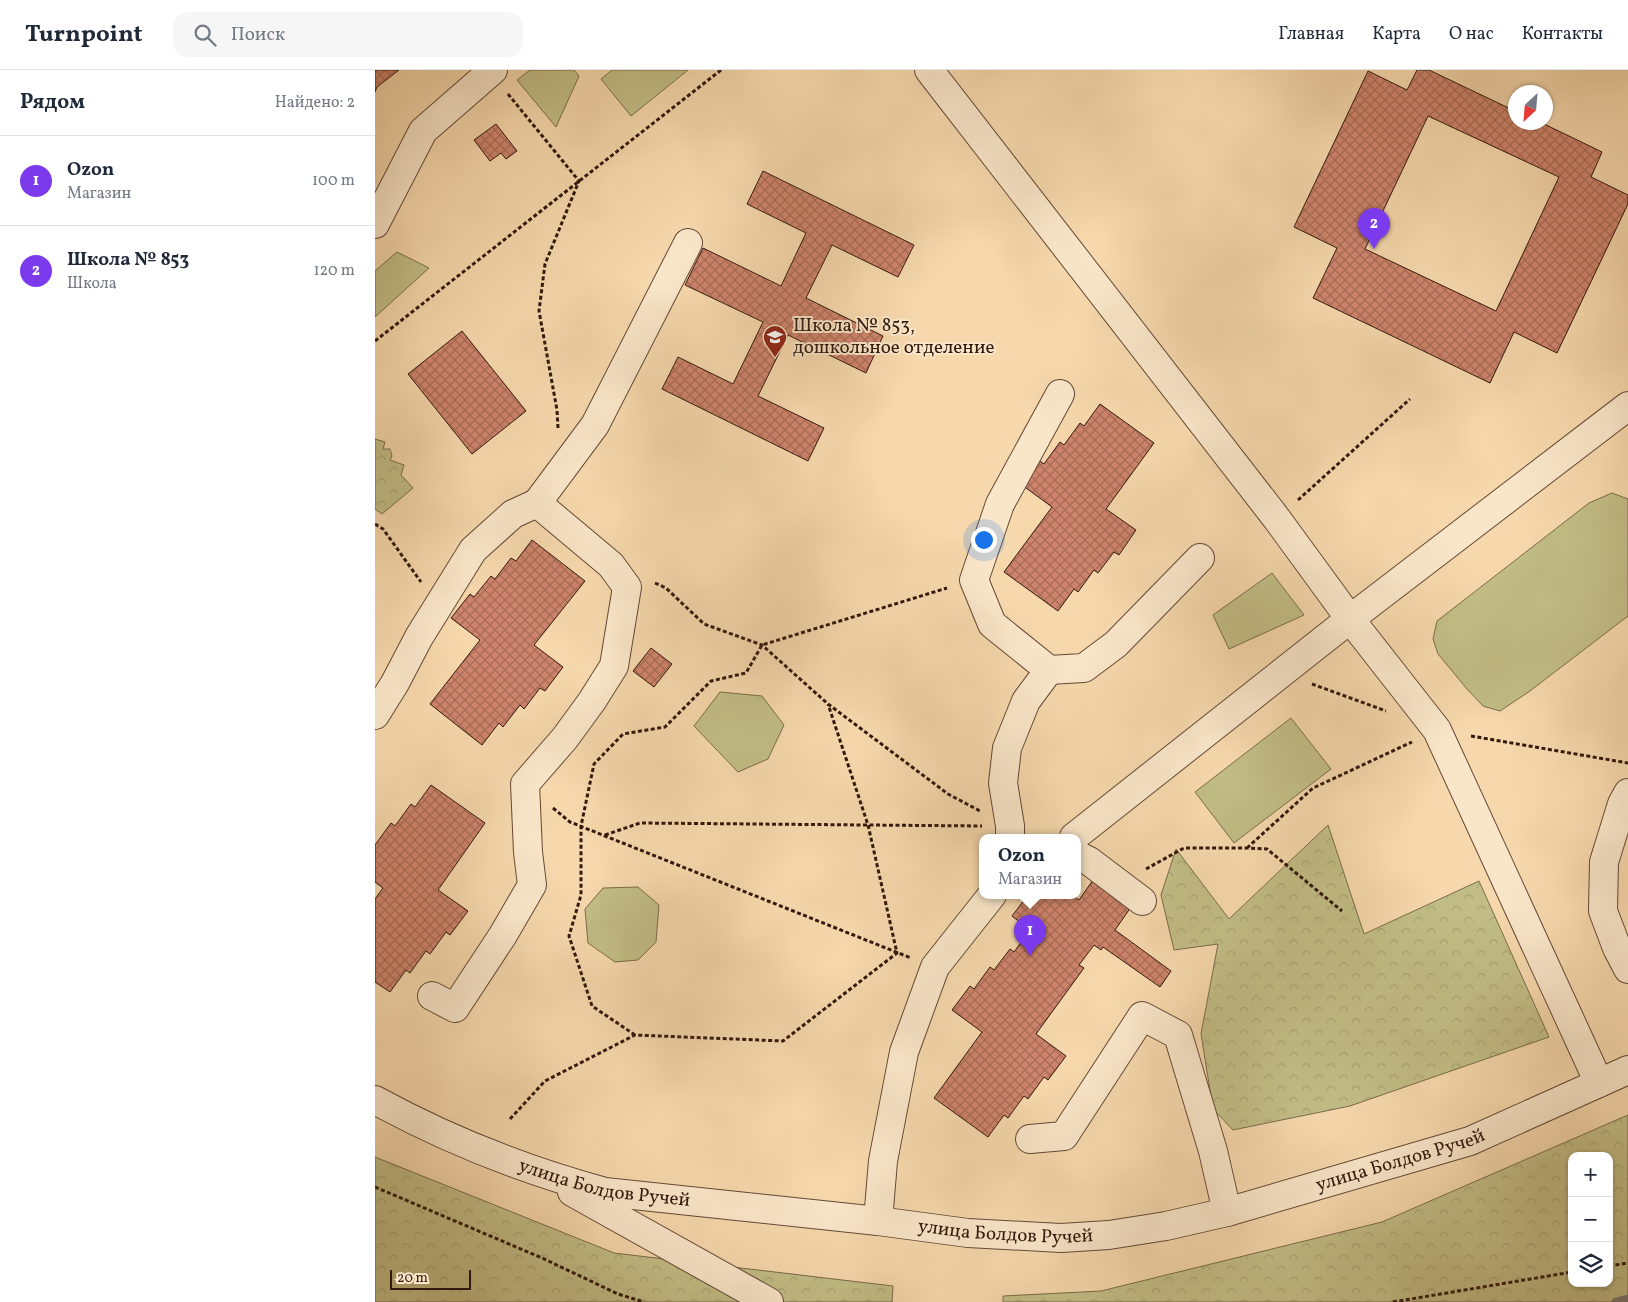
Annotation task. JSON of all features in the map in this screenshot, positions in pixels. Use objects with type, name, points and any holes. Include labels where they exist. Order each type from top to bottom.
[{"type":"street","points":[[929,70],[1277,519],[1350,619],[1437,730],[1599,1083]]},
{"type":"street","points":[[375,224],[423,130],[492,71]]},
{"type":"street","points":[[375,715],[473,550],[513,514],[537,503],[595,425],[688,244]]},
{"type":"street","points":[[1060,394],[1000,504],[974,580],[993,624],[1049,670],[1084,668],[1116,644],[1200,558]]},
{"type":"street","points":[[1079,834],[1350,619],[1628,406]]},
{"type":"street","points":[[432,996],[455,1008],[503,935],[532,885],[528,852],[525,784],[565,738],[592,701],[614,666],[627,587],[611,565],[537,503]]},
{"type":"street","points":[[1010,832],[1003,783],[1007,748],[1026,701],[1049,670]]},
{"type":"street","points":[[1628,793],[1622,804],[1604,862],[1603,911],[1617,948],[1628,969]]},
{"type":"street","points":[[1081,857],[1142,900]]},
{"type":"street","points":[[878,1221],[883,1161],[904,1052],[935,967],[989,899]]},
{"type":"street","points":[[1030,1139],[1064,1136],[1142,1016],[1178,1035],[1213,1151],[1227,1212]]},
{"type":"street","name":"улица Болдов Ручей","points":[[375,1100],[417,1123],[481,1152],[531,1170],[605,1192],[878,1221],[968,1233],[1061,1238],[1109,1235],[1166,1226],[1227,1212],[1470,1141],[1628,1070]]},
{"type":"street","points":[[531,1170],[769,1302]]},
{"type":"path","points":[[375,341],[721,70]]},
{"type":"path","points":[[492,71],[579,181]]},
{"type":"path","points":[[557,429],[557,410],[539,311],[545,264],[579,181]]},
{"type":"path","points":[[1277,519],[1410,399]]},
{"type":"path","points":[[375,524],[383,529],[438,606]]},
{"type":"path","points":[[611,565],[666,588],[704,624],[763,645],[828,704],[949,794],[1010,832]]},
{"type":"path","points":[[635,1035],[592,1006],[569,936],[581,895],[581,826],[594,764],[623,734],[665,727],[711,682],[746,673],[763,645],[974,580]]},
{"type":"path","points":[[828,704],[868,825],[897,953]]},
{"type":"path","points":[[1247,848],[1313,788],[1437,730]]},
{"type":"path","points":[[525,784],[570,822],[935,967]]},
{"type":"path","points":[[604,835],[640,823],[868,825],[1010,832]]},
{"type":"path","points":[[1120,884],[1184,848],[1247,848],[1267,850],[1341,912]]},
{"type":"path","points":[[510,1119],[545,1081],[635,1035],[783,1041],[897,953]]},
{"type":"path","points":[[375,1187],[542,1258],[618,1294],[644,1302]]},
{"type":"path","points":[[1613,1265],[1628,1263]]},
{"type":"path","points":[[1393,1302],[1568,1273]]},
{"type":"green space","points":[[530,70],[574,70],[579,76],[556,127],[517,80]]},
{"type":"green space","points":[[612,70],[688,70],[631,116],[601,79]]},
{"type":"green space","points":[[397,252],[429,268],[375,317],[375,271]]},
{"type":"green space","points":[[375,439],[385,442],[383,449],[390,449],[392,456],[390,460],[404,465],[401,475],[413,488],[382,514],[375,509]]},
{"type":"green space","points":[[1612,493],[1628,499],[1628,616],[1530,691],[1500,711],[1483,706],[1438,654],[1433,639],[1437,621],[1589,503]]},
{"type":"green space","points":[[1272,573],[1304,615],[1229,649],[1213,615]]},
{"type":"green space","points":[[720,692],[762,696],[784,725],[768,759],[738,772],[694,726]]},
{"type":"green space","points":[[1291,718],[1331,769],[1234,843],[1195,792]]},
{"type":"green space","points":[[1328,825],[1364,934],[1479,881],[1549,1037],[1350,1106],[1233,1130],[1213,1109],[1201,1034],[1218,944],[1174,950],[1161,895],[1176,849],[1229,919]]},
{"type":"green space","points":[[638,887],[659,905],[656,942],[638,960],[615,962],[588,943],[585,909],[603,888]]},
{"type":"green space","points":[[1628,1115],[1628,1302],[1003,1302],[1003,1296],[1101,1291],[1382,1222]]},
{"type":"green space","points":[[375,1157],[614,1253],[893,1286],[892,1302],[375,1302]]},
{"type":"building","points":[[375,70],[399,70],[377,87],[375,92]]},
{"type":"building","points":[[1417,70],[1429,70],[1508,108],[1508,130],[1553,130],[1553,128],[1602,152],[1591,177],[1628,195],[1628,204],[1557,353],[1514,332],[1490,383],[1313,298],[1337,248],[1294,227],[1368,71],[1407,90]],"holes":[[[1428,116],[1559,177],[1496,311],[1365,249]]]},
{"type":"building","points":[[496,124],[517,151],[506,159],[501,153],[490,161],[474,140]]},
{"type":"building","points":[[763,171],[914,245],[898,277],[832,245],[806,298],[883,336],[866,373],[788,335],[758,396],[824,428],[808,461],[662,389],[678,357],[733,384],[763,322],[685,285],[703,248],[781,286],[806,233],[747,204]]},
{"type":"building","points":[[462,331],[526,411],[472,454],[408,374]]},
{"type":"building","points":[[1100,404],[1154,443],[1106,509],[1136,530],[1119,555],[1114,552],[1098,573],[1094,570],[1078,592],[1074,589],[1058,611],[1004,572],[1052,507],[1022,485],[1040,461],[1044,464],[1060,442],[1064,445],[1080,423],[1084,426]]},
{"type":"building","points":[[532,540],[585,581],[534,645],[563,667],[545,691],[540,688],[524,709],[520,705],[503,727],[499,723],[482,745],[430,704],[480,640],[451,618],[470,594],[474,597],[491,576],[495,579],[511,558],[516,561]]},
{"type":"building","points":[[651,648],[672,664],[654,687],[633,671]]},
{"type":"building","points":[[431,785],[485,823],[438,890],[468,911],[450,935],[446,932],[430,954],[426,951],[410,973],[406,970],[390,992],[375,982],[375,899],[383,888],[375,882],[375,845],[391,823],[395,826],[411,804],[415,807]]},
{"type":"building","points":[[1093,880],[1131,907],[1115,930],[1171,971],[1160,987],[1103,947],[1101,950],[1094,945],[1079,965],[1084,968],[1036,1034],[1066,1056],[1048,1080],[1044,1077],[1028,1099],[1024,1096],[1008,1118],[1004,1115],[988,1137],[934,1098],[982,1032],[952,1010],[970,986],[974,989],[990,967],[994,970],[1010,949],[1014,952],[1030,930],[1012,916],[1025,899],[1079,900]]},
{"type":"waterway","points":[[1616,1302],[1628,1299]]},
{"type":"place","name":"Школа № 853","points":[[1374,249]]},
{"type":"place","name":"Школа № 853, дошкольное отделение","points":[[775,358]]},
{"type":"place","name":"Ozon","points":[[1030,956]]}]
